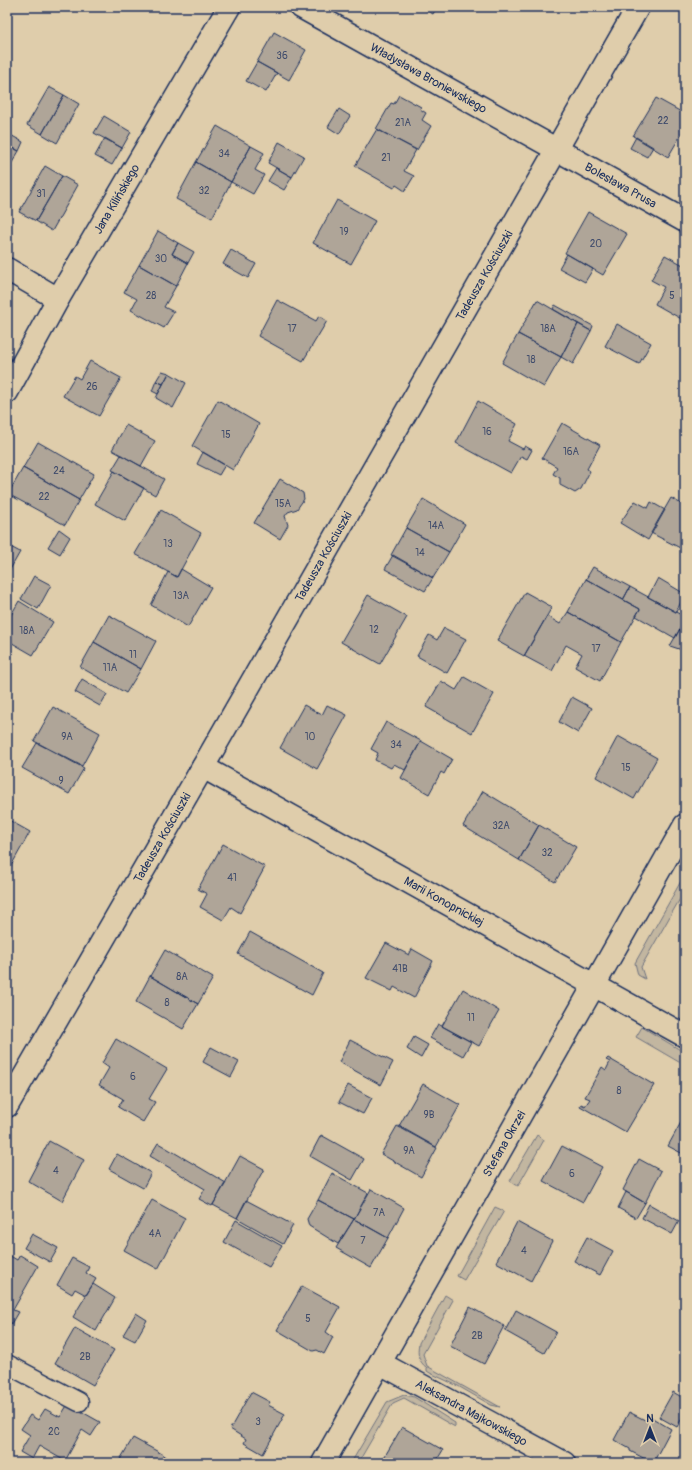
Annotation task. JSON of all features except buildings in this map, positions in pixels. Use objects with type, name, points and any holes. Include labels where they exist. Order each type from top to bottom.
[{"type":"street","name":"Jana Kilińskiego","points":[[7,392],[58,299],[229,7]]},
{"type":"street","name":"Władysława Broniewskiego","points":[[301,7],[557,149]]},
{"type":"street","name":"Tadeusza Kościuszki","points":[[7,1106],[638,7]]},
{"type":"street","name":"Bolesława Prusa","points":[[557,149],[685,221]]},
{"type":"street","points":[[7,269],[58,299]]},
{"type":"street","name":"Marii Konopnickiej","points":[[203,767],[685,1036]]},
{"type":"street","name":"Stefana Okrzei","points":[[323,1463],[685,825]]},
{"type":"street","name":"Aleksandra Majkowskiego","points":[[380,1363],[564,1463]]},
{"type":"lane","points":[[7,1364],[79,1402]]},
{"type":"shaded area","points":[[685,874],[685,890],[641,967],[645,979],[638,975],[635,963]]},
{"type":"shaded area","points":[[642,1027],[682,1051],[684,1065],[636,1037]]},
{"type":"shaded area","points":[[537,1135],[544,1140],[518,1186],[510,1181]]},
{"type":"shaded area","points":[[495,1207],[504,1211],[464,1280],[457,1276]]},
{"type":"shaded area","points":[[445,1295],[453,1300],[423,1354],[427,1366],[500,1407],[491,1405],[458,1386],[430,1373],[420,1360],[418,1354],[419,1343]]},
{"type":"shaded area","points":[[404,1395],[414,1397],[455,1423],[455,1427],[404,1398],[393,1403],[358,1463],[351,1463],[387,1402]]}]
